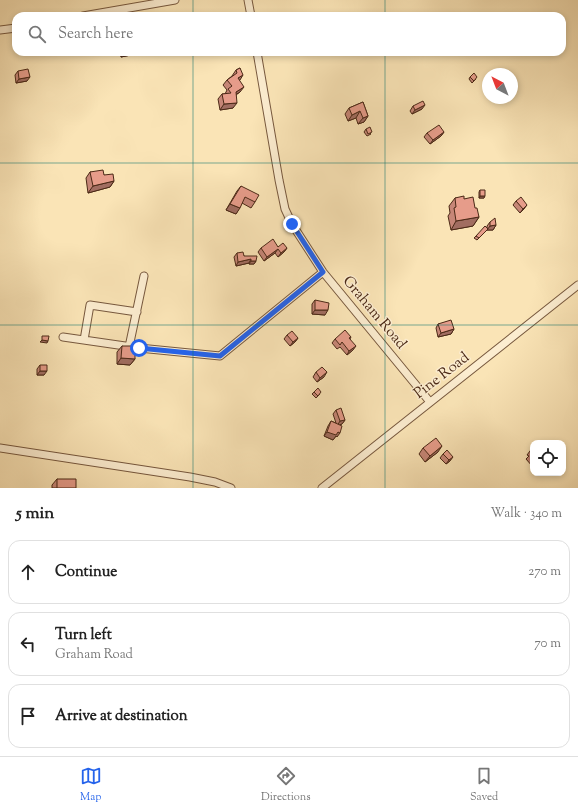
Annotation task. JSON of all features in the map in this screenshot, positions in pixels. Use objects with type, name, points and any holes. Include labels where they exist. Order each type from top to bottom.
[{"type":"street","points":[[106,12],[175,0]]},
{"type":"street","points":[[248,0],[250,12]]},
{"type":"street","points":[[0,30],[12,28]]},
{"type":"street","name":"Graham Road","points":[[258,56],[285,209],[299,238],[323,272],[430,402]]},
{"type":"street","points":[[63,337],[129,347],[220,356],[323,272]]},
{"type":"street","points":[[129,347],[144,276]]},
{"type":"street","name":"Pine Road","points":[[322,488],[578,285]]},
{"type":"street","points":[[84,340],[90,305],[136,312]]},
{"type":"street","points":[[0,448],[190,477],[215,482],[231,488]]},
{"type":"building","points":[[240,68],[243,75],[238,78],[244,87],[236,92],[237,103],[224,104],[222,94],[231,93],[228,89],[232,86],[227,80],[237,73],[236,70]]},
{"type":"building","points":[[28,69],[30,77],[19,79],[18,71]]},
{"type":"building","points":[[474,73],[477,77],[474,81],[470,77]]},
{"type":"building","points":[[423,101],[425,105],[415,110],[413,106]]},
{"type":"building","points":[[363,102],[368,116],[363,118],[360,111],[352,115],[349,108]]},
{"type":"building","points":[[439,125],[444,132],[433,140],[427,133]]},
{"type":"building","points":[[370,127],[372,132],[368,134],[366,129]]},
{"type":"building","points":[[103,170],[104,175],[113,174],[114,181],[93,186],[90,172]]},
{"type":"building","points":[[241,186],[259,195],[255,202],[245,197],[240,208],[230,204]]},
{"type":"building","points":[[480,190],[485,190],[485,196],[480,196]]},
{"type":"building","points":[[464,196],[464,199],[473,197],[475,208],[477,208],[479,217],[456,221],[454,208],[456,207],[455,198]]},
{"type":"building","points":[[521,197],[527,205],[523,209],[516,201]]},
{"type":"building","points":[[495,218],[496,225],[490,226],[490,222]]},
{"type":"building","points":[[485,226],[488,229],[479,238],[476,236]]},
{"type":"building","points":[[273,239],[278,247],[283,243],[287,248],[281,253],[278,249],[267,257],[261,248]]},
{"type":"building","points":[[243,252],[244,256],[257,256],[256,261],[251,261],[251,259],[238,262],[237,253]]},
{"type":"building","points":[[315,300],[329,303],[328,310],[315,310]]},
{"type":"building","points":[[451,320],[454,329],[441,333],[438,324]]},
{"type":"building","points":[[345,330],[351,337],[349,338],[356,346],[349,351],[342,342],[340,345],[335,339]]},
{"type":"building","points":[[292,331],[298,338],[293,342],[287,335]]},
{"type":"building","points":[[42,336],[49,336],[48,341],[42,340]]},
{"type":"building","points":[[122,346],[132,346],[131,350],[135,350],[135,359],[121,358]]},
{"type":"building","points":[[40,365],[47,365],[47,371],[40,371]]},
{"type":"building","points":[[322,367],[327,372],[320,378],[316,372]]},
{"type":"building","points":[[318,388],[321,392],[318,396],[314,392]]},
{"type":"building","points":[[341,408],[345,420],[340,421],[336,410]]},
{"type":"building","points":[[331,421],[342,426],[340,433],[338,432],[336,435],[327,432]]},
{"type":"building","points":[[436,438],[442,446],[430,456],[423,448]]},
{"type":"building","points":[[447,450],[453,457],[449,460],[443,454]]},
{"type":"building","points":[[57,479],[76,479],[76,488],[57,488]]},
{"type":"route","points":[[139,348],[220,356],[323,272],[299,238],[292,224]]}]
